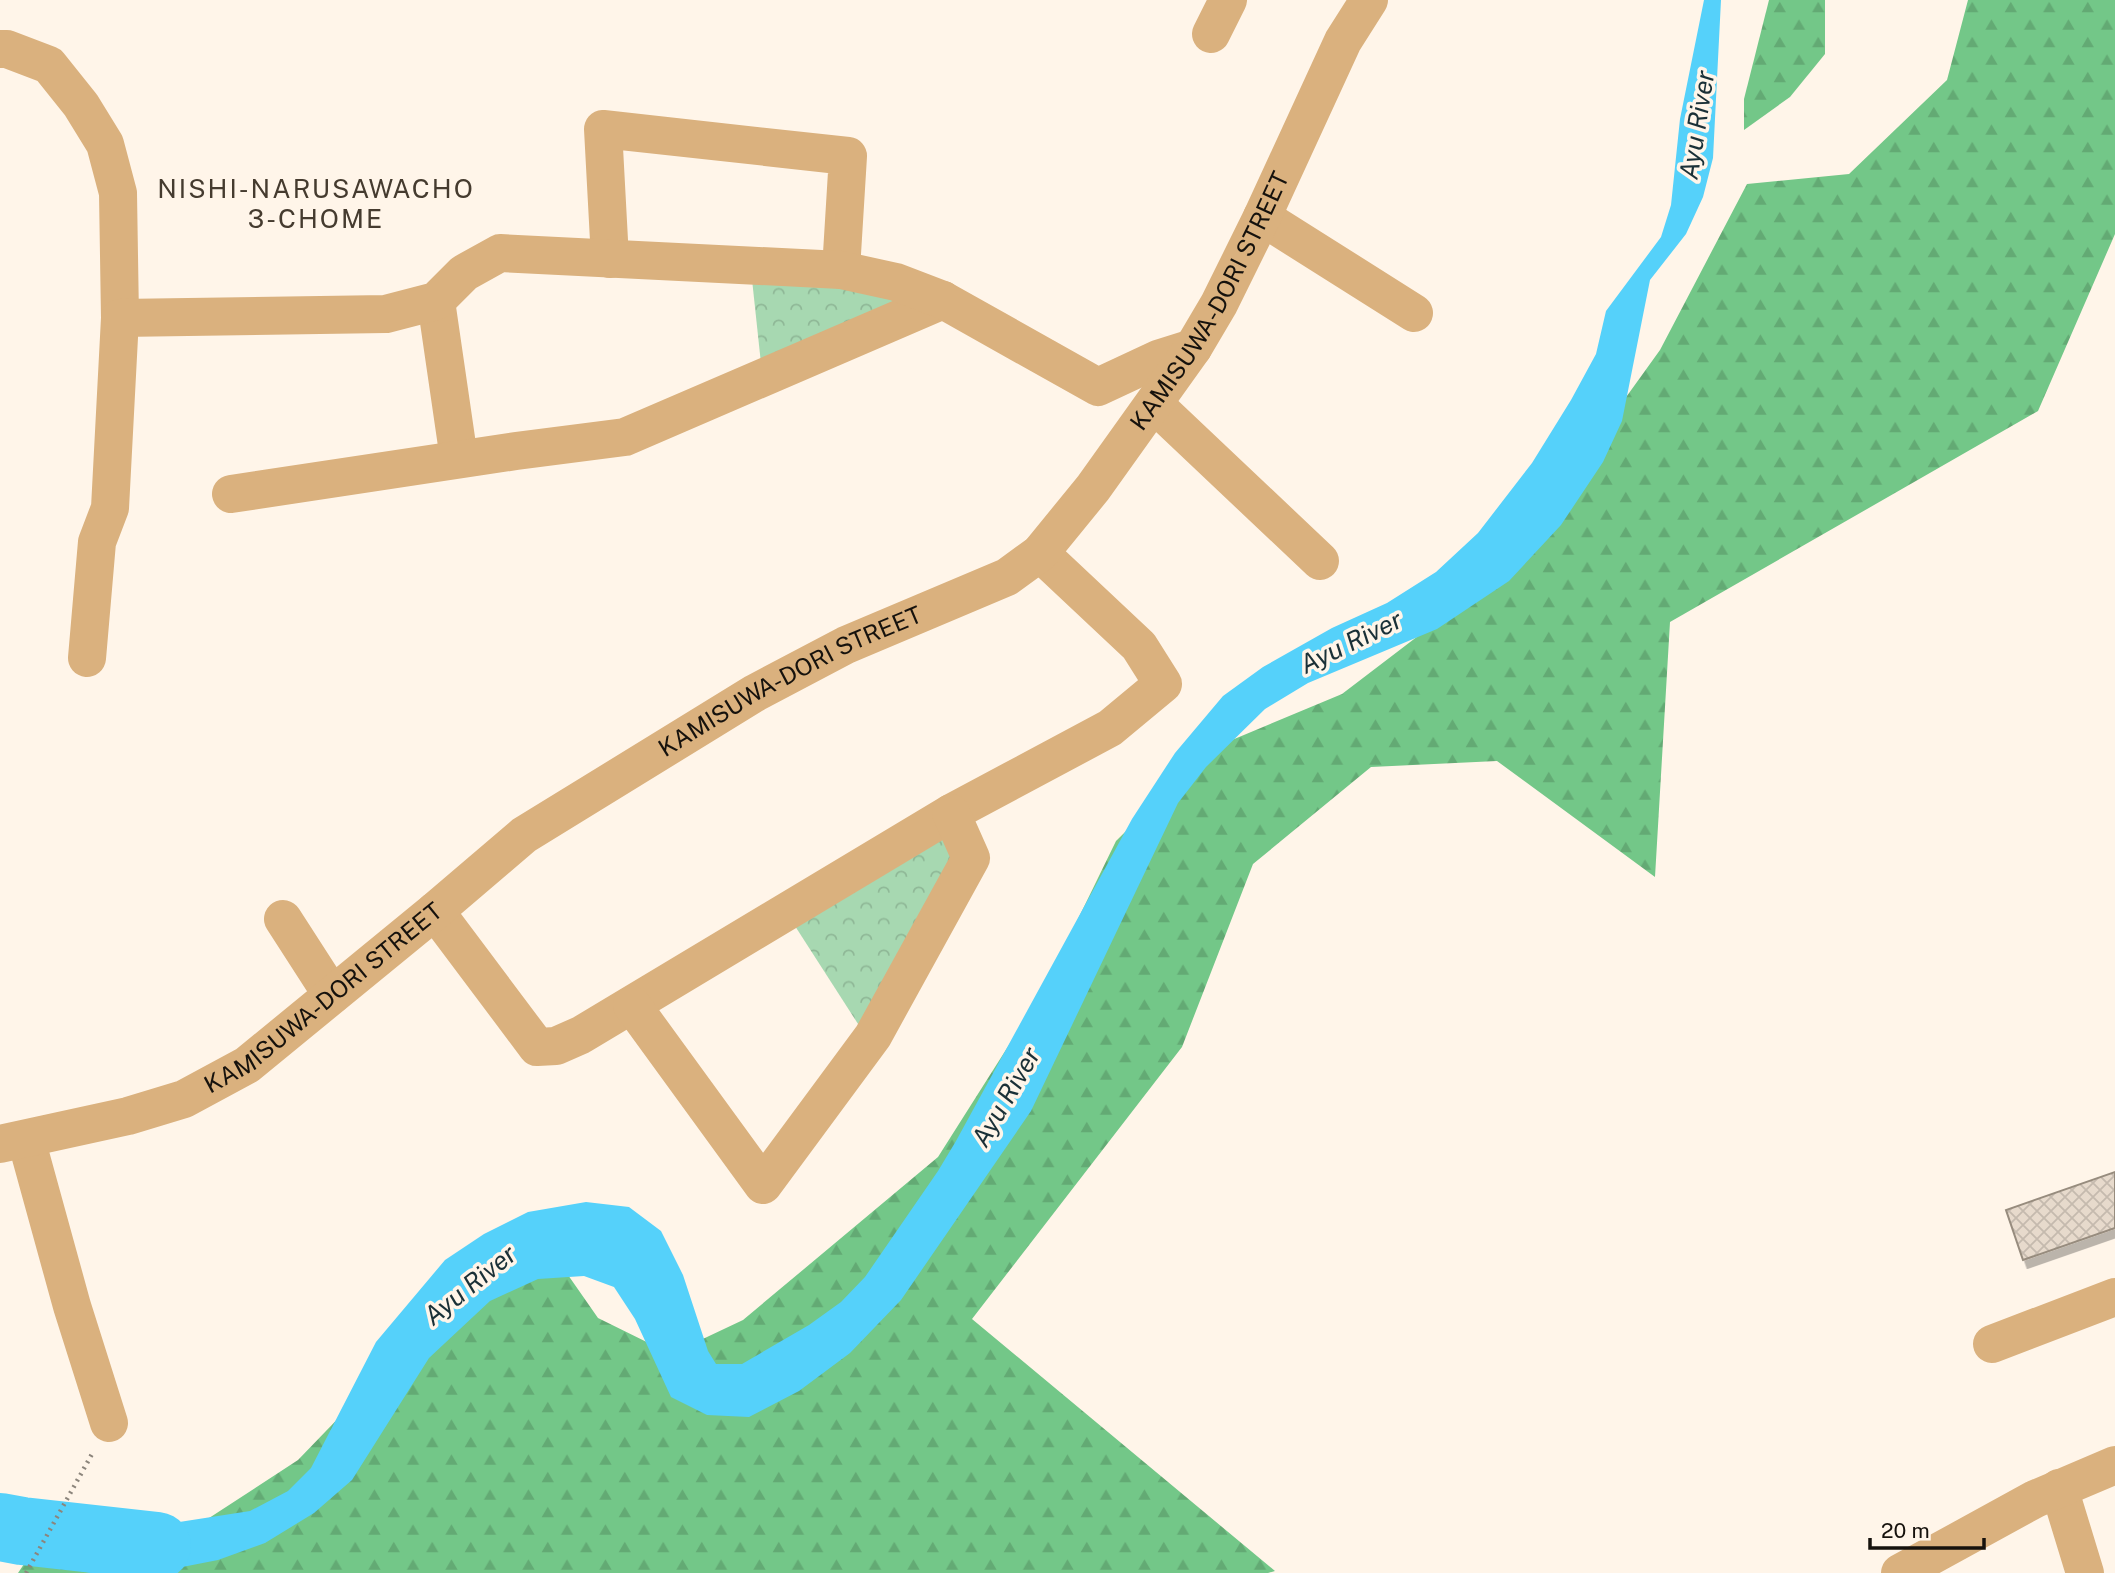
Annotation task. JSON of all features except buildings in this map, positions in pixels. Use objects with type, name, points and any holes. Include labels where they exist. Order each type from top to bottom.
[{"type":"street","points":[[1211,34],[1228,0]]},
{"type":"street","name":"KAMISUWA-DORI STREET","points":[[13,1142],[128,1116],[184,1099],[247,1065],[524,835],[755,693],[846,645],[1007,577],[1040,553],[1093,488],[1193,348],[1219,304],[1262,217],[1343,41],[1368,0]]},
{"type":"street","points":[[0,49],[7,49],[49,65],[81,104],[105,144],[118,193],[120,318],[110,508],[97,542],[87,658]]},
{"type":"street","points":[[610,258],[603,129],[848,156],[841,270]]},
{"type":"street","points":[[1262,217],[1414,313]]},
{"type":"street","points":[[120,318],[386,314],[436,301],[464,273],[500,253],[841,270],[896,282],[943,300],[1098,387],[1158,359],[1193,348]]},
{"type":"street","points":[[231,494],[460,459],[625,438],[943,300]]},
{"type":"street","points":[[436,301],[460,459]]},
{"type":"street","points":[[1154,404],[1320,561]]},
{"type":"street","points":[[435,911],[537,1047],[556,1046],[581,1035],[632,1005],[951,813],[1110,728],[1163,684],[1139,646],[1040,553]]},
{"type":"street","points":[[632,1005],[763,1185],[873,1036],[971,858],[951,813]]},
{"type":"street","points":[[283,919],[332,995]]},
{"type":"street","points":[[13,1142],[72,1306],[109,1423]]},
{"type":"street","points":[[1993,1344],[2115,1297]]},
{"type":"street","points":[[1900,1573],[2035,1499],[2115,1465]]},
{"type":"street","points":[[2059,1488],[2085,1573]]},
{"type":"path","points":[[28,1570],[77,1480]]},
{"type":"green space","points":[[1769,0],[1825,0],[1825,54],[1790,97],[1744,130],[1744,99]]},
{"type":"green space","points":[[1968,0],[2115,0],[2115,234],[2038,411],[1670,622],[1655,877],[1497,761],[1371,767],[1253,864],[1182,1047],[972,1319],[1275,1571],[18,1573],[28,1558],[46,1543],[123,1541],[206,1520],[298,1460],[379,1376],[552,1252],[598,1318],[671,1354],[743,1320],[938,1157],[1042,993],[1116,841],[1208,750],[1342,694],[1498,575],[1660,350],[1747,184],[1849,174],[1947,80]]},
{"type":"green space","points":[[751,270],[943,300],[762,373]]},
{"type":"green space","points":[[951,813],[971,858],[869,1041],[786,912]]},
{"type":"water","points":[[1704,0],[1721,0],[1713,158],[1703,197],[1686,234],[1650,280],[1622,421],[1603,462],[1561,525],[1509,581],[1437,629],[1308,683],[1265,709],[1206,767],[1178,803],[1031,1111],[901,1300],[850,1353],[799,1391],[749,1417],[707,1415],[671,1397],[635,1319],[614,1287],[584,1276],[538,1279],[490,1301],[429,1358],[352,1480],[314,1513],[265,1543],[218,1560],[167,1570],[92,1573],[45,1565],[82,1509],[160,1525],[250,1511],[288,1491],[311,1468],[376,1342],[445,1260],[484,1234],[528,1212],[586,1202],[629,1207],[661,1231],[683,1275],[708,1351],[716,1364],[742,1364],[809,1325],[841,1302],[865,1277],[938,1171],[1132,819],[1175,753],[1223,696],[1263,667],[1332,628],[1387,603],[1436,572],[1478,533],[1532,463],[1596,354],[1606,311],[1661,237],[1671,205],[1680,119]]},
{"type":"water","points":[[0,1496],[50,1504],[17,1562],[0,1558]]},
{"type":"waterway","name":"Ayu River","points":[[0,1527],[157,1546]]},
{"type":"district","name":"NISHI-NARUSAWACHO 3-CHOME","points":[[316,204]]}]
